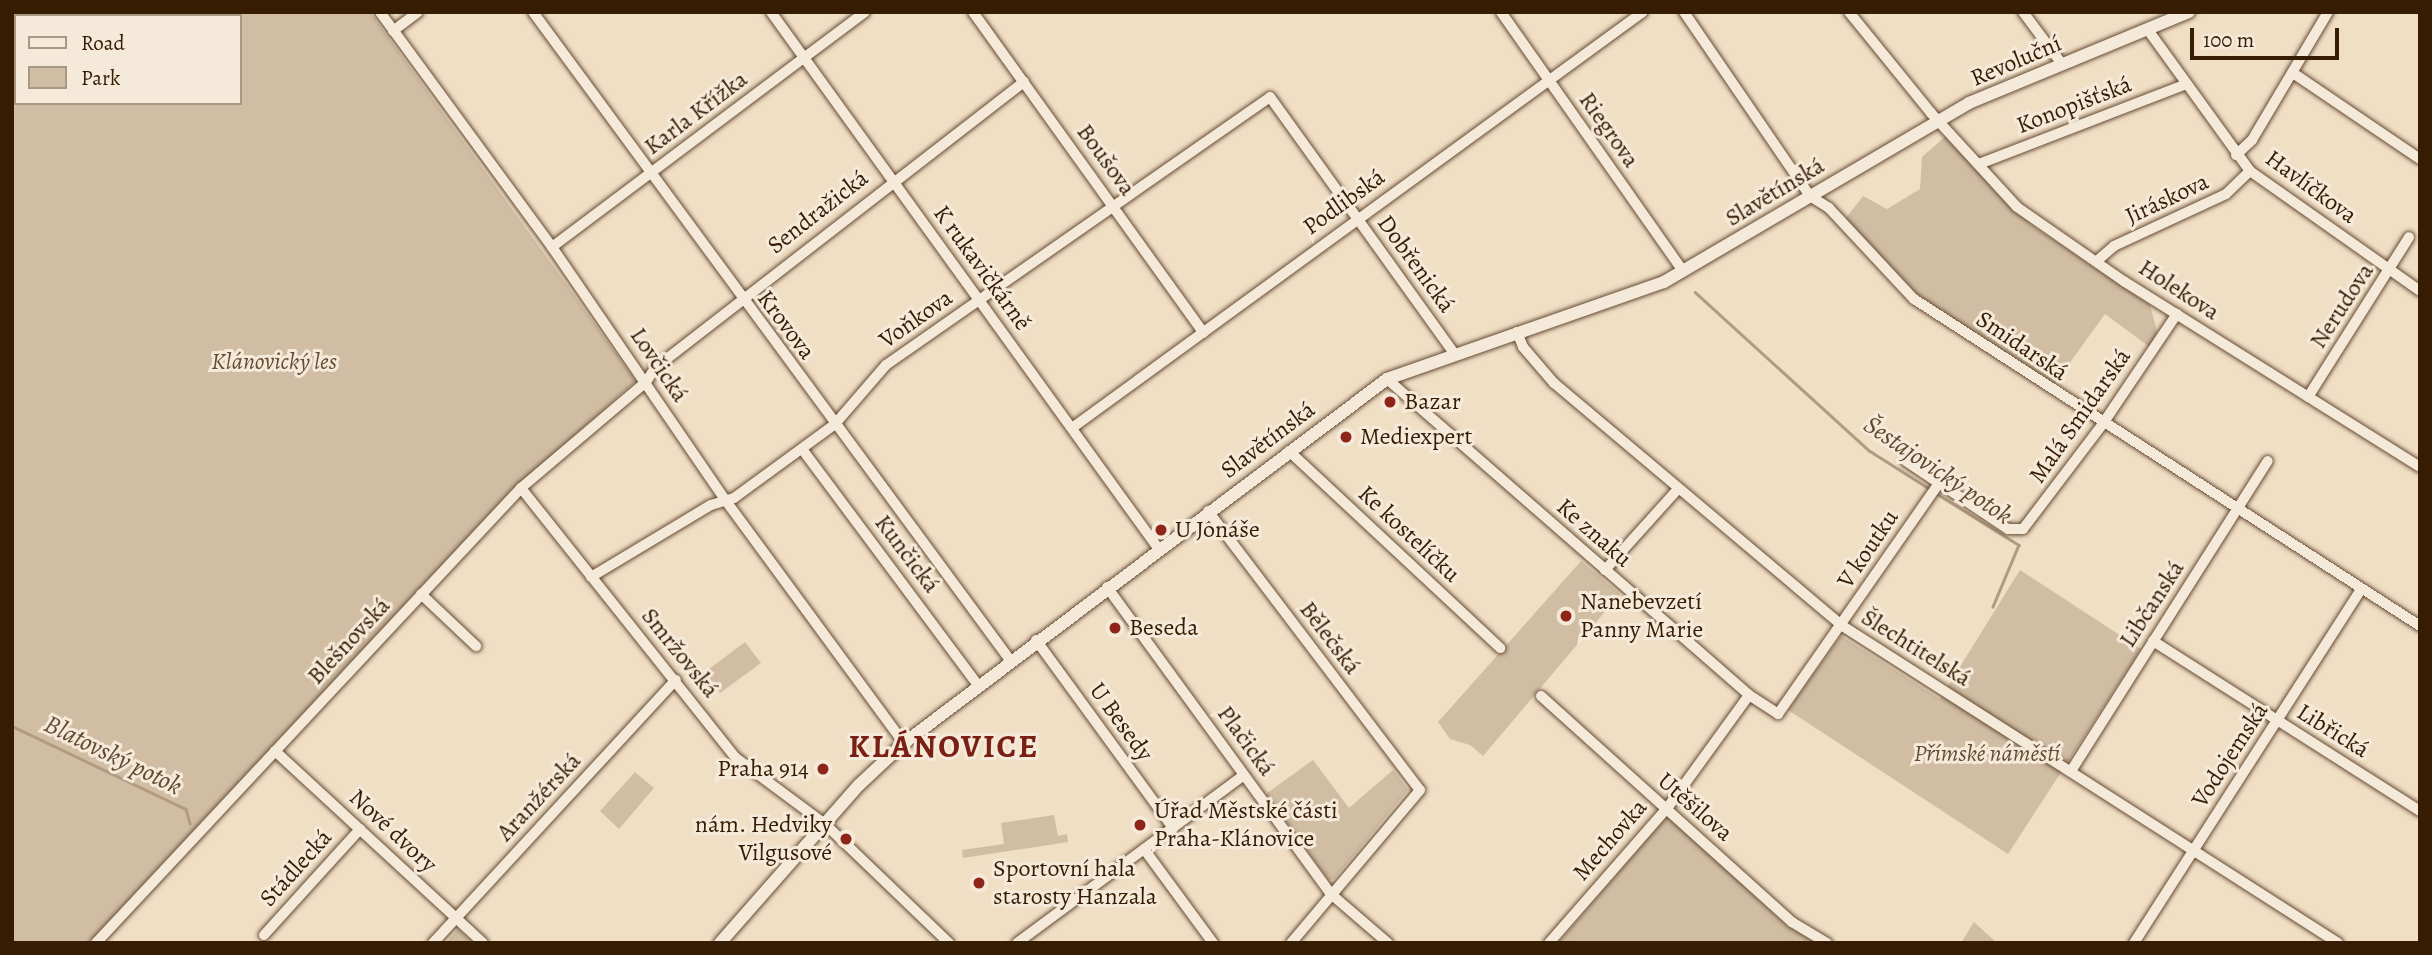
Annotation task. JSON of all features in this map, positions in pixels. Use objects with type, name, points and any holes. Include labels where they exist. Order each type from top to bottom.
[{"type":"street","name":"Lovčická","points":[[380,12],[552,247],[726,501],[904,743]]},
{"type":"street","points":[[393,31],[418,12]]},
{"type":"street","name":"Krovova","points":[[533,12],[741,299],[1010,660]]},
{"type":"street","name":"K rukavičkárně","points":[[771,12],[1158,548]]},
{"type":"street","name":"Karla Křížka","points":[[552,247],[865,12]]},
{"type":"street","name":"Boušova","points":[[973,12],[1204,333]]},
{"type":"street","name":"Riegrova","points":[[1501,12],[1683,271]]},
{"type":"street","name":"Podlibská","points":[[1072,428],[1643,12]]},
{"type":"street","name":"Smidarská","points":[[1684,12],[1810,196],[1829,208],[1914,299],[2102,425],[2420,626]]},
{"type":"street","name":"Holekova","points":[[1849,12],[1939,120],[2017,207],[2177,314],[2420,467]]},
{"type":"street","points":[[2022,12],[2062,64]]},
{"type":"street","name":"Revoluční","points":[[1939,120],[2062,64],[2189,12]]},
{"type":"street","points":[[2236,155],[2252,141],[2326,15]]},
{"type":"street","name":"Havlíčkova","points":[[2148,30],[2184,85],[2250,171],[2420,291]]},
{"type":"street","points":[[2293,73],[2420,159]]},
{"type":"street","name":"Sendražická","points":[[646,382],[655,368],[741,299],[1024,82]]},
{"type":"street","name":"Konopišťská","points":[[1979,164],[2184,85]]},
{"type":"street","name":"Dobřenická","points":[[1270,97],[1454,353]]},
{"type":"street","name":"Voňkova","points":[[591,577],[726,501],[802,449],[835,424],[886,365],[1270,97]]},
{"type":"street","name":"Slavětínská","points":[[720,943],[825,824],[904,743],[977,684],[1387,379],[1454,353],[1664,282],[1939,120]]},
{"type":"street","name":"Jiráskova","points":[[2098,260],[2114,246],[2226,194],[2250,171]]},
{"type":"street","name":"Nerudova","points":[[2308,397],[2409,237]]},
{"type":"street","name":"Malá Smidarská","points":[[1934,490],[2011,530],[2023,529],[2036,517],[2102,425],[2177,314]]},
{"type":"street","name":"Šlechtitelská","points":[[1517,332],[1554,383],[1841,625],[2338,943]]},
{"type":"street","name":"Ke znaku","points":[[1387,379],[1749,695],[1778,714]]},
{"type":"street","name":"Blešnovská","points":[[96,943],[521,488],[646,382]]},
{"type":"street","name":"Kunčická","points":[[802,449],[977,684]]},
{"type":"street","name":"Ke kostelíčku","points":[[1289,451],[1500,648]]},
{"type":"street","points":[[1906,461],[1934,490]]},
{"type":"street","name":"Libčanská","points":[[2071,771],[2268,461]]},
{"type":"street","name":"Smržovská","points":[[521,488],[736,758],[825,824],[949,943]]},
{"type":"street","points":[[1605,570],[1678,489]]},
{"type":"street","name":"V koutku","points":[[1778,714],[1934,490]]},
{"type":"street","name":"Bělečská","points":[[1208,511],[1420,790],[1331,894]]},
{"type":"street","name":"Plačická","points":[[1107,587],[1331,894],[1388,943]]},
{"type":"street","name":"Vodojemská","points":[[2134,943],[2361,589]]},
{"type":"street","points":[[421,594],[476,646]]},
{"type":"street","name":"U Besedy","points":[[1036,640],[1173,828]]},
{"type":"street","name":"Libřická","points":[[2153,641],[2420,811]]},
{"type":"street","name":"Aranžérská","points":[[433,943],[676,680]]},
{"type":"street","name":"Mechovka","points":[[1549,943],[1668,807],[1749,695]]},
{"type":"street","name":"Utěšilova","points":[[1541,696],[1653,799],[1668,807],[1792,922],[1827,943]]},
{"type":"street","name":"Nové dvory","points":[[275,751],[482,943]]},
{"type":"street","points":[[1017,943],[1244,775]]},
{"type":"street","name":"Stádlecká","points":[[264,935],[360,829]]},
{"type":"street","points":[[1144,849],[1213,943]]},
{"type":"street","points":[[1291,943],[1331,894]]},
{"type":"green space","name":"Klánovický les","points":[[12,12],[370,12],[636,381],[501,501],[88,943],[12,943]]},
{"type":"green space","points":[[1947,135],[2031,225],[2150,305],[2157,331],[2151,348],[2105,314],[2053,386],[1921,300],[1846,218],[1863,196],[1887,209],[1920,189],[1922,157]]},
{"type":"green space","points":[[1581,561],[1620,594],[1483,756],[1470,745],[1450,739],[1438,722]]},
{"type":"green space","name":"Přímské náměstí","points":[[2020,570],[2141,649],[2008,854],[1788,710],[1841,636],[1940,699]]},
{"type":"green space","points":[[745,642],[761,663],[720,693],[705,672]]},
{"type":"green space","points":[[1313,760],[1349,808],[1393,770],[1408,790],[1334,879],[1329,880],[1266,794]]},
{"type":"green space","points":[[635,772],[654,788],[619,829],[600,811]]},
{"type":"green space","points":[[1054,815],[1058,836],[1067,834],[1068,842],[963,858],[962,850],[1004,844],[1001,823]]},
{"type":"green space","points":[[1668,815],[1786,925],[1816,943],[1558,943]]},
{"type":"green space","points":[[1974,922],[1997,943],[1961,943]]},
{"type":"green space","points":[[458,929],[473,943],[446,943]]},
{"type":"waterway","name":"Šestajovický potok","points":[[1695,292],[1870,451],[1930,489]]},
{"type":"waterway","name":"Šestajovický potok","points":[[1936,493],[2019,545],[1993,607]]},
{"type":"waterway","name":"Blatovský potok","points":[[12,726],[186,809],[190,823]]},
{"type":"place","name":"Bazar","points":[[1390,402]]},
{"type":"place","name":"Mediexpert","points":[[1346,437]]},
{"type":"place","name":"U Jonáše","points":[[1161,530]]},
{"type":"place","name":"Nanebevzetí Panny Marie","points":[[1566,616]]},
{"type":"place","name":"Beseda","points":[[1115,628]]},
{"type":"place","name":"Praha 914","points":[[823,769]]},
{"type":"place","name":"Úřad Městské části Praha-Klánovice","points":[[1140,825]]},
{"type":"place","name":"nám. Hedviky Vilgusové","points":[[846,839]]},
{"type":"place","name":"Sportovní hala starosty Hanzala","points":[[979,883]]},
{"type":"district","name":"KLÁNOVICE","points":[[944,746]]}]
